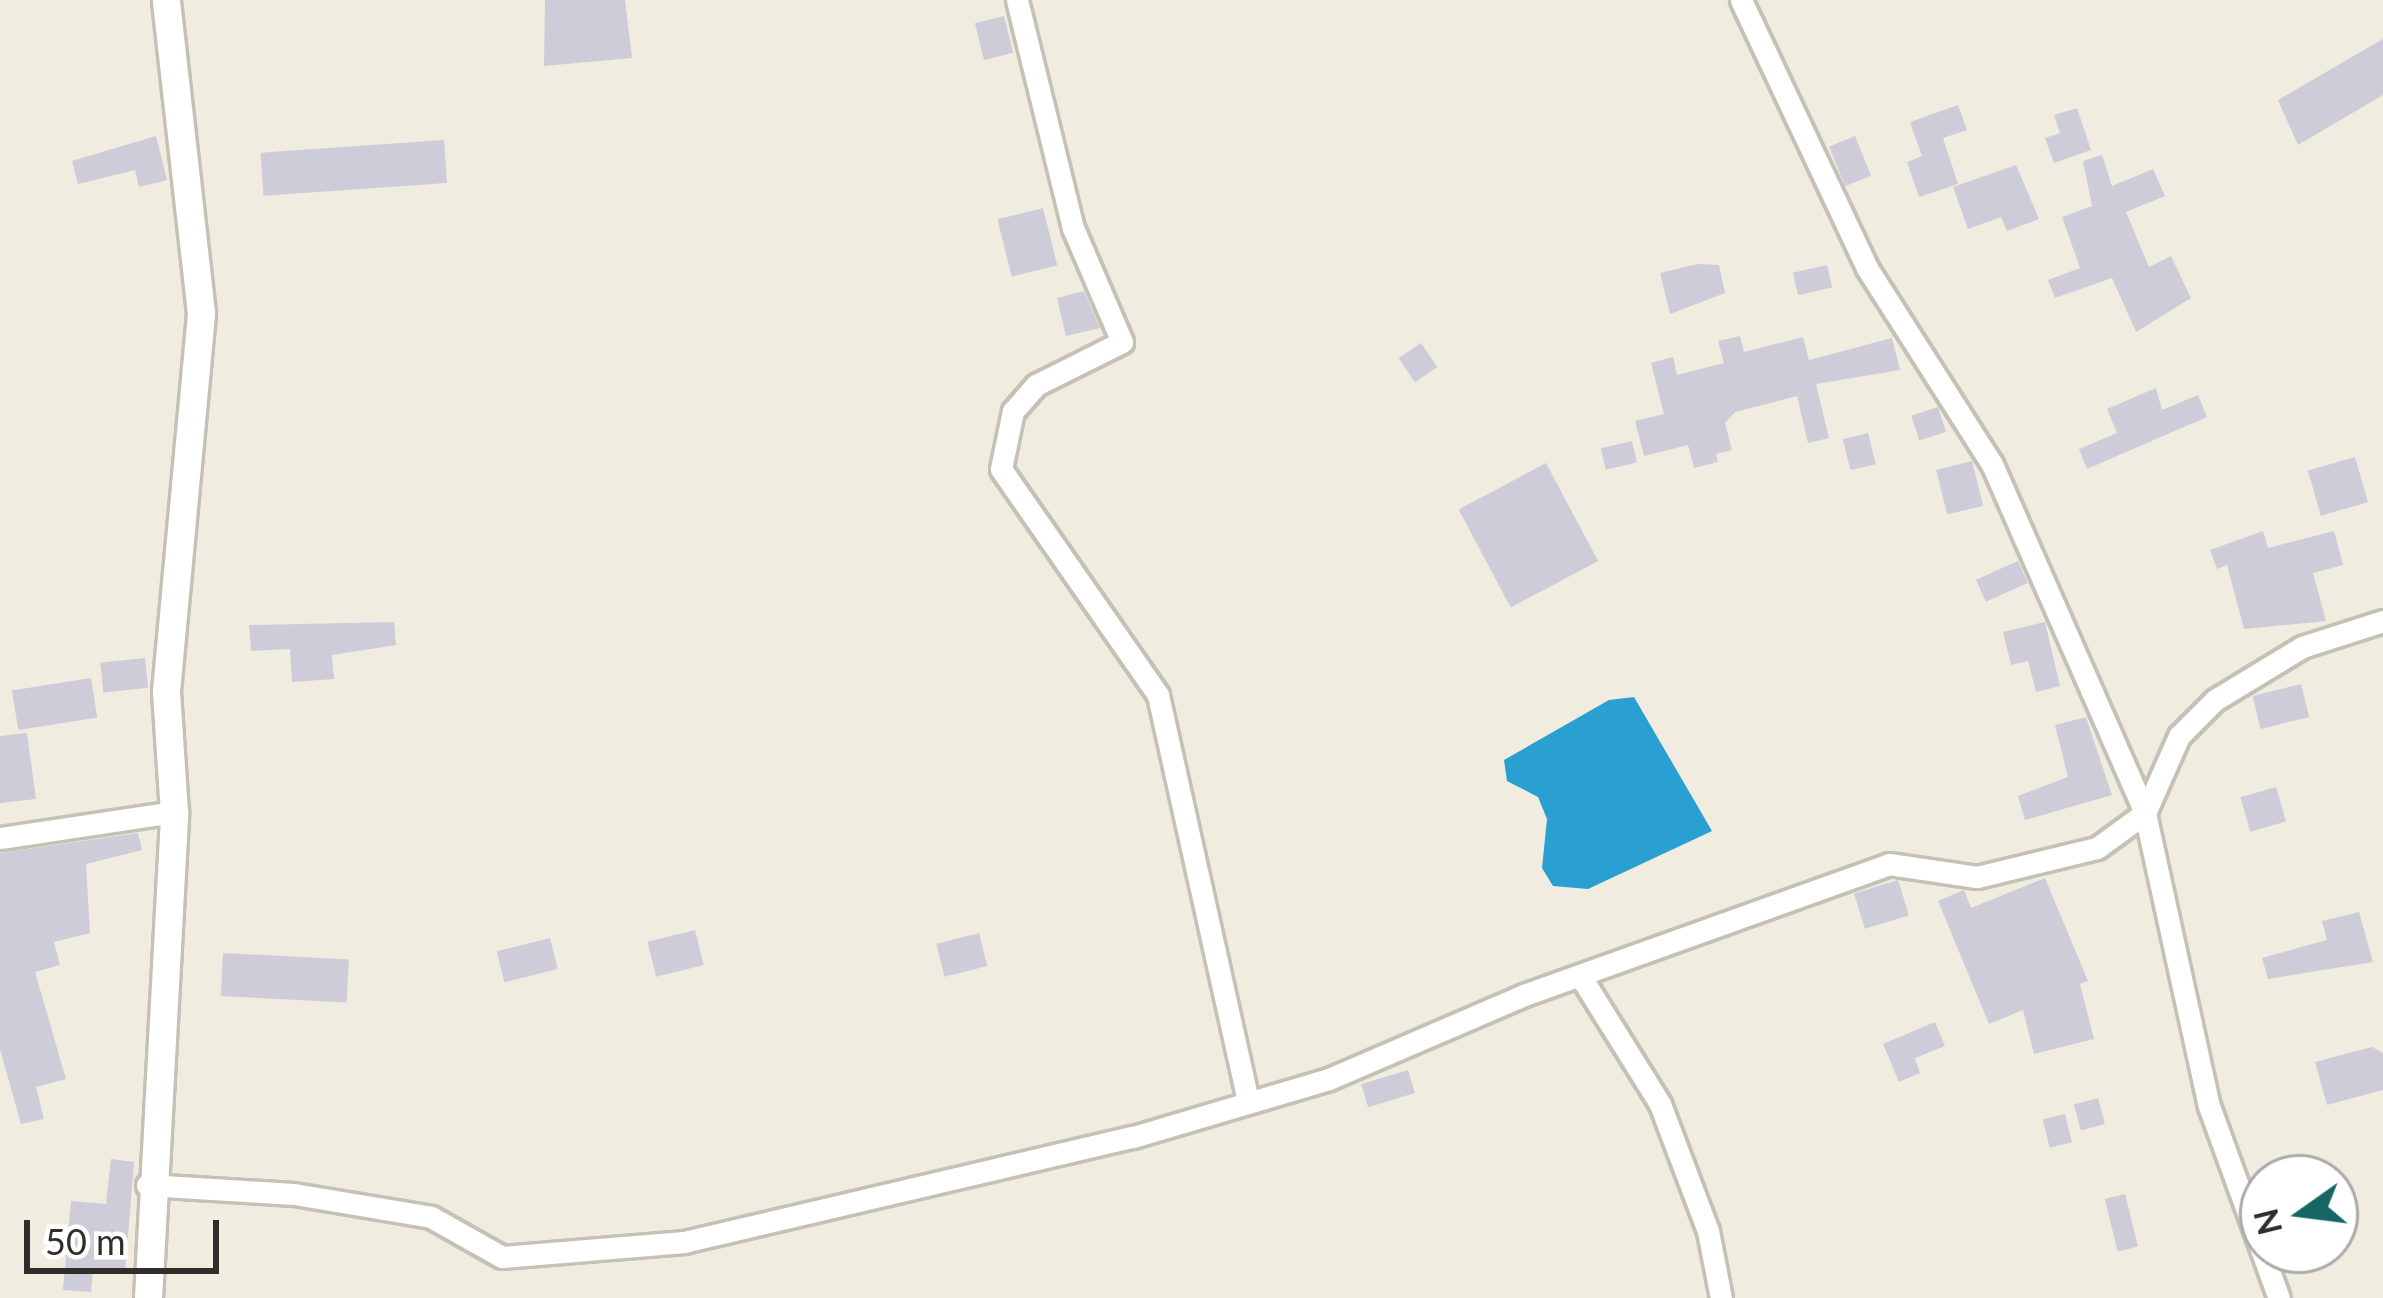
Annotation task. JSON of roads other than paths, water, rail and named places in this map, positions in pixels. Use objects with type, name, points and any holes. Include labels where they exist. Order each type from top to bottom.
[{"type":"street","points":[[148,1298],[148,1185],[174,812],[166,691],[201,314],[166,0]]},
{"type":"street","points":[[1017,0],[1072,228],[1122,342],[1036,385],[1013,411],[1001,469],[1158,695],[1248,1101]]},
{"type":"street","points":[[1741,0],[1867,268],[1992,464],[2145,813],[2209,1106],[2279,1298]]},
{"type":"street","points":[[148,1185],[294,1194],[431,1216],[502,1257],[684,1242],[1248,1101],[1329,1079],[1581,977],[1889,864],[1977,877],[2097,848],[2145,813],[2179,736],[2215,700],[2302,646],[2383,621]]},
{"type":"street","points":[[0,838],[174,812]]},
{"type":"street","points":[[1581,977],[1660,1104],[1708,1231],[1721,1298]]},
{"type":"water","points":[[1634,697],[1712,831],[1588,889],[1553,886],[1542,868],[1547,819],[1538,797],[1507,781],[1504,760],[1609,700]]}]
